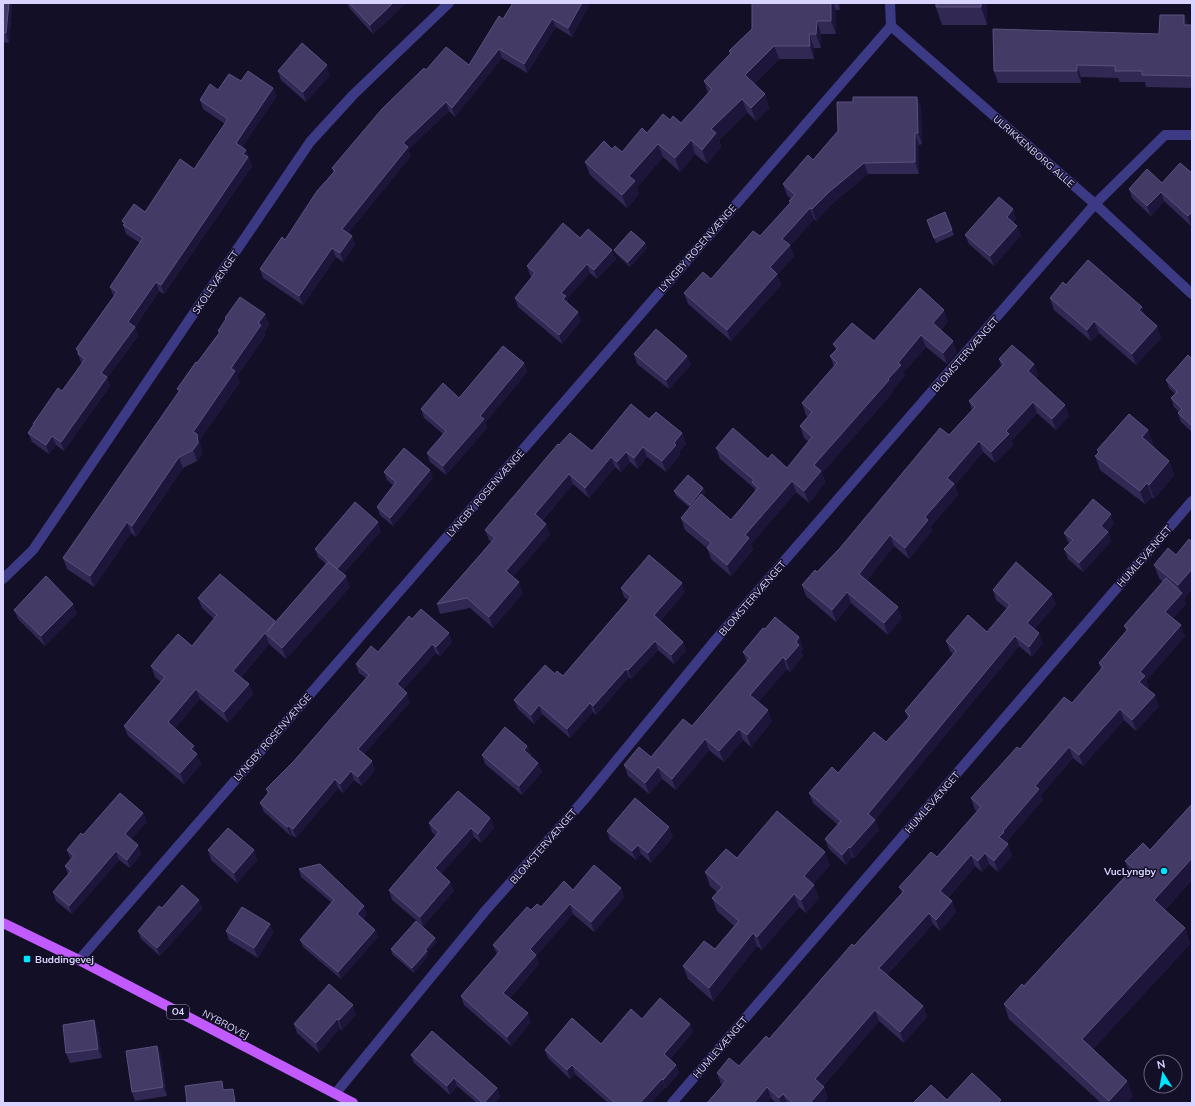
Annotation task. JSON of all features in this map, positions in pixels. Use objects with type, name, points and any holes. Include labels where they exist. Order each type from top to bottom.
[{"type":"main road","name":"NYBROVEJ","points":[[3,923],[79,960],[353,1103]]},
{"type":"street","name":"SKOLEVÆNGET","points":[[3,579],[33,550],[310,142],[353,95],[449,3]]},
{"type":"street","points":[[890,3],[891,26]]},
{"type":"street","name":"ULRIKKENBORG ALLE","points":[[891,26],[1095,204],[1192,294]]},
{"type":"street","name":"LYNGBY ROSENVÆNGE","points":[[79,960],[891,26]]},
{"type":"street","name":"BLOMSTERVÆNGET","points":[[335,1094],[486,910],[583,801],[717,638],[1095,204],[1165,135],[1192,135]]},
{"type":"street","name":"HUMLEVÆNGET","points":[[672,1103],[1192,501]]},
{"type":"building","points":[[3,3],[9,3],[6,33],[3,33]]},
{"type":"building","points":[[349,3],[393,3],[370,25]]},
{"type":"building","points":[[513,3],[582,3],[568,28],[552,19],[524,64],[499,49],[452,108],[446,102],[403,143],[408,147],[342,229],[352,236],[340,253],[332,248],[299,296],[260,269],[282,237],[285,240],[317,191],[335,171],[332,168],[382,109],[424,68],[426,70],[446,47],[469,65],[499,16],[503,19]]},
{"type":"building","points":[[752,3],[831,3],[831,21],[817,21],[816,34],[809,34],[810,46],[774,46],[745,75],[765,94],[751,108],[742,99],[711,129],[716,133],[702,150],[691,140],[675,158],[658,144],[629,176],[635,181],[622,195],[585,162],[604,141],[612,149],[615,146],[622,152],[642,128],[647,133],[663,114],[670,120],[673,116],[681,123],[712,89],[704,81],[731,53],[729,51],[752,29]]},
{"type":"building","points":[[936,3],[981,3],[981,7],[936,7]]},
{"type":"building","points":[[1160,15],[1184,15],[1184,25],[1192,25],[1192,76],[1142,75],[1142,71],[1115,71],[1115,66],[1077,65],[1077,71],[994,71],[993,29],[1159,34]]},
{"type":"building","points":[[302,43],[327,65],[303,92],[278,71]]},
{"type":"building","points":[[248,71],[273,88],[236,143],[246,150],[243,154],[248,157],[161,285],[156,282],[128,322],[135,327],[101,373],[107,377],[61,442],[52,436],[46,445],[28,433],[58,388],[62,391],[85,359],[78,354],[79,351],[76,349],[117,292],[110,287],[143,238],[123,225],[125,223],[122,221],[134,204],[145,212],[180,159],[194,169],[228,119],[200,100],[210,84],[218,90],[229,74],[241,81]]},
{"type":"building","points":[[853,97],[917,97],[918,133],[915,133],[915,162],[864,163],[829,192],[812,209],[810,208],[782,239],[790,245],[770,267],[777,274],[727,330],[684,293],[703,272],[711,279],[753,231],[760,236],[791,202],[789,201],[795,195],[783,184],[808,155],[813,160],[838,131],[837,102],[853,102]]},
{"type":"building","points":[[1180,163],[1192,173],[1192,212],[1188,216],[1161,192],[1147,206],[1129,189],[1147,169],[1162,183]]},
{"type":"building","points":[[999,197],[1013,209],[1007,217],[1017,226],[990,256],[965,235]]},
{"type":"building","points":[[945,212],[952,230],[934,238],[927,220]]},
{"type":"building","points":[[563,223],[580,238],[588,229],[612,250],[594,270],[587,264],[561,293],[566,296],[563,299],[578,312],[559,335],[515,298],[535,273],[527,266]]},
{"type":"building","points":[[631,231],[645,243],[628,262],[614,250]]},
{"type":"building","points":[[1088,260],[1142,307],[1139,310],[1157,326],[1132,354],[1094,321],[1087,330],[1050,298],[1063,282],[1066,285]]},
{"type":"building","points":[[920,288],[944,310],[933,323],[953,341],[943,353],[921,335],[898,363],[901,365],[888,379],[889,380],[814,465],[821,471],[804,491],[792,481],[745,535],[749,538],[727,565],[707,548],[711,543],[681,518],[701,494],[731,520],[758,488],[752,482],[754,480],[716,448],[733,428],[768,459],[772,454],[787,468],[812,437],[800,426],[812,412],[802,403],[837,363],[830,356],[838,348],[833,344],[852,323],[874,341]]},
{"type":"building","points":[[240,297],[265,314],[258,323],[261,325],[231,368],[235,371],[193,432],[197,434],[198,443],[193,450],[179,457],[132,526],[127,522],[90,576],[63,558],[180,390],[177,389],[220,332],[218,331],[226,319],[225,318]]},
{"type":"building","points":[[656,329],[687,356],[666,380],[634,354]]},
{"type":"building","points":[[1012,345],[1034,364],[1028,371],[1065,405],[1052,419],[1033,402],[1006,431],[1009,434],[991,452],[979,441],[947,478],[954,484],[925,517],[928,520],[905,548],[890,535],[859,574],[898,607],[884,623],[847,592],[832,610],[802,585],[815,570],[817,572],[840,548],[940,428],[949,435],[975,407],[969,401],[1004,364],[999,359]]},
{"type":"building","points":[[503,346],[524,363],[480,416],[484,419],[443,466],[427,453],[446,431],[421,409],[443,383],[459,398]]},
{"type":"building","points":[[1188,355],[1192,359],[1191,425],[1178,413],[1182,409],[1171,398],[1177,392],[1166,380]]},
{"type":"building","points":[[631,404],[649,419],[656,412],[682,433],[674,443],[676,445],[662,461],[643,447],[634,458],[626,452],[617,462],[611,457],[585,488],[569,474],[535,514],[546,524],[506,571],[519,582],[489,617],[467,598],[437,604],[495,538],[485,530],[558,444],[559,445],[570,433],[592,451]]},
{"type":"building","points":[[1129,414],[1148,430],[1142,437],[1169,461],[1149,485],[1147,483],[1140,491],[1095,456],[1099,452],[1097,450]]},
{"type":"building","points":[[404,448],[430,470],[390,518],[377,507],[396,482],[384,472]]},
{"type":"building","points":[[688,475],[703,488],[690,505],[674,491]]},
{"type":"building","points":[[1093,499],[1111,514],[1101,526],[1108,532],[1079,563],[1064,549],[1073,540],[1064,533]]},
{"type":"building","points":[[355,502],[378,522],[337,569],[315,549]]},
{"type":"building","points":[[1189,539],[1192,542],[1192,569],[1178,585],[1154,565],[1168,548],[1176,555]]},
{"type":"building","points":[[649,555],[682,583],[654,615],[683,642],[671,655],[655,641],[628,670],[626,669],[593,706],[590,703],[567,729],[539,705],[531,715],[514,700],[545,665],[555,674],[557,671],[563,676],[631,597],[621,588]]},
{"type":"building","points":[[328,562],[346,576],[282,648],[265,633],[233,671],[249,684],[224,712],[196,689],[168,722],[194,746],[191,749],[197,754],[180,773],[124,726],[165,677],[151,666],[159,656],[178,634],[192,646],[217,615],[198,598],[220,574],[275,621],[267,632]]},
{"type":"building","points":[[1016,562],[1052,594],[1027,623],[1039,633],[1029,647],[1015,636],[868,814],[875,820],[842,855],[825,839],[841,821],[809,793],[832,767],[838,773],[874,732],[886,742],[910,716],[905,711],[956,651],[946,641],[968,615],[987,632],[1010,605],[993,590]]},
{"type":"building","points":[[46,576],[73,604],[41,636],[14,610]]},
{"type":"building","points":[[1166,578],[1182,593],[1165,612],[1181,625],[1140,672],[1145,676],[1139,682],[1155,695],[1132,720],[1120,709],[1079,755],[1069,747],[1035,786],[1039,789],[999,837],[1008,844],[994,861],[985,853],[978,861],[971,855],[940,891],[952,901],[936,920],[929,913],[879,968],[923,1006],[900,1032],[875,1010],[815,1079],[824,1087],[810,1103],[793,1103],[783,1094],[779,1098],[767,1087],[754,1103],[707,1103],[726,1081],[717,1073],[729,1058],[739,1066],[766,1036],[769,1039],[852,944],[854,946],[904,891],[899,887],[931,852],[937,857],[981,807],[971,798],[1017,747],[1020,749],[1064,697],[1072,703],[1103,667],[1099,663],[1128,629],[1124,626]]},
{"type":"building","points":[[421,609],[449,633],[436,647],[432,644],[397,684],[407,693],[358,749],[372,761],[358,777],[351,771],[340,784],[335,779],[293,829],[289,826],[287,827],[260,803],[269,792],[266,789],[293,762],[369,675],[356,664],[371,646],[378,652],[409,616],[412,619]]},
{"type":"building","points":[[775,617],[799,637],[796,642],[799,645],[786,660],[783,657],[750,695],[768,710],[747,735],[739,729],[719,751],[705,739],[672,779],[658,767],[645,783],[624,765],[639,747],[651,757],[683,719],[692,726],[750,658],[743,652],[763,628],[765,629]]},
{"type":"building","points":[[505,727],[527,746],[524,750],[538,763],[519,786],[482,755]]},
{"type":"building","points":[[458,791],[490,818],[478,834],[471,828],[435,868],[450,882],[420,917],[389,890],[439,832],[429,823]]},
{"type":"building","points":[[120,793],[143,813],[125,834],[138,845],[127,860],[116,851],[69,906],[53,892],[71,871],[65,866],[74,856],[67,850],[81,833],[83,835]]},
{"type":"building","points":[[635,798],[669,827],[648,853],[638,845],[632,851],[607,831]]},
{"type":"building","points":[[1192,804],[1192,858],[1154,900],[1185,928],[1082,1039],[1127,1081],[1109,1101],[1004,1004],[1022,984],[1024,986],[1133,868],[1125,861],[1143,843],[1150,850]]},
{"type":"building","points":[[777,811],[825,852],[804,876],[814,885],[801,900],[794,894],[757,937],[753,933],[709,988],[683,966],[704,941],[715,949],[739,921],[712,898],[722,887],[705,872],[726,849],[737,858]]},
{"type":"building","points":[[228,828],[254,850],[234,873],[208,850]]},
{"type":"building","points":[[320,864],[364,906],[357,914],[375,930],[338,972],[300,940],[334,900],[299,869]]},
{"type":"building","points":[[594,865],[621,888],[591,922],[570,904],[530,949],[536,955],[503,993],[528,1013],[507,1037],[461,996],[500,951],[493,945],[527,907],[531,910],[537,904],[541,907],[564,881],[573,890]]},
{"type":"building","points":[[182,885],[199,900],[157,948],[138,931],[159,906],[162,908]]},
{"type":"building","points":[[242,907],[270,924],[254,948],[226,931]]},
{"type":"building","points":[[416,921],[435,938],[425,950],[427,951],[412,968],[391,949]]},
{"type":"building","points":[[329,984],[353,1005],[339,1020],[337,1019],[316,1043],[294,1024]]},
{"type":"building","points":[[660,998],[690,1024],[664,1054],[676,1065],[640,1103],[615,1103],[572,1065],[567,1070],[545,1050],[572,1018],[601,1044],[631,1009],[642,1019]]},
{"type":"building","points":[[94,1020],[98,1049],[66,1053],[63,1025]]},
{"type":"building","points":[[432,1031],[497,1088],[484,1103],[454,1078],[447,1086],[411,1055]]},
{"type":"building","points":[[157,1046],[163,1087],[132,1092],[126,1051]]},
{"type":"building","points":[[972,1073],[1001,1100],[998,1103],[914,1102],[931,1085],[947,1100]]},
{"type":"building","points":[[222,1081],[223,1090],[233,1089],[235,1103],[187,1103],[185,1086]]},
{"type":"place","name":"VucLyngby","points":[[1164,871]]},
{"type":"place","name":"Buddingevej","points":[[27,959]]}]
